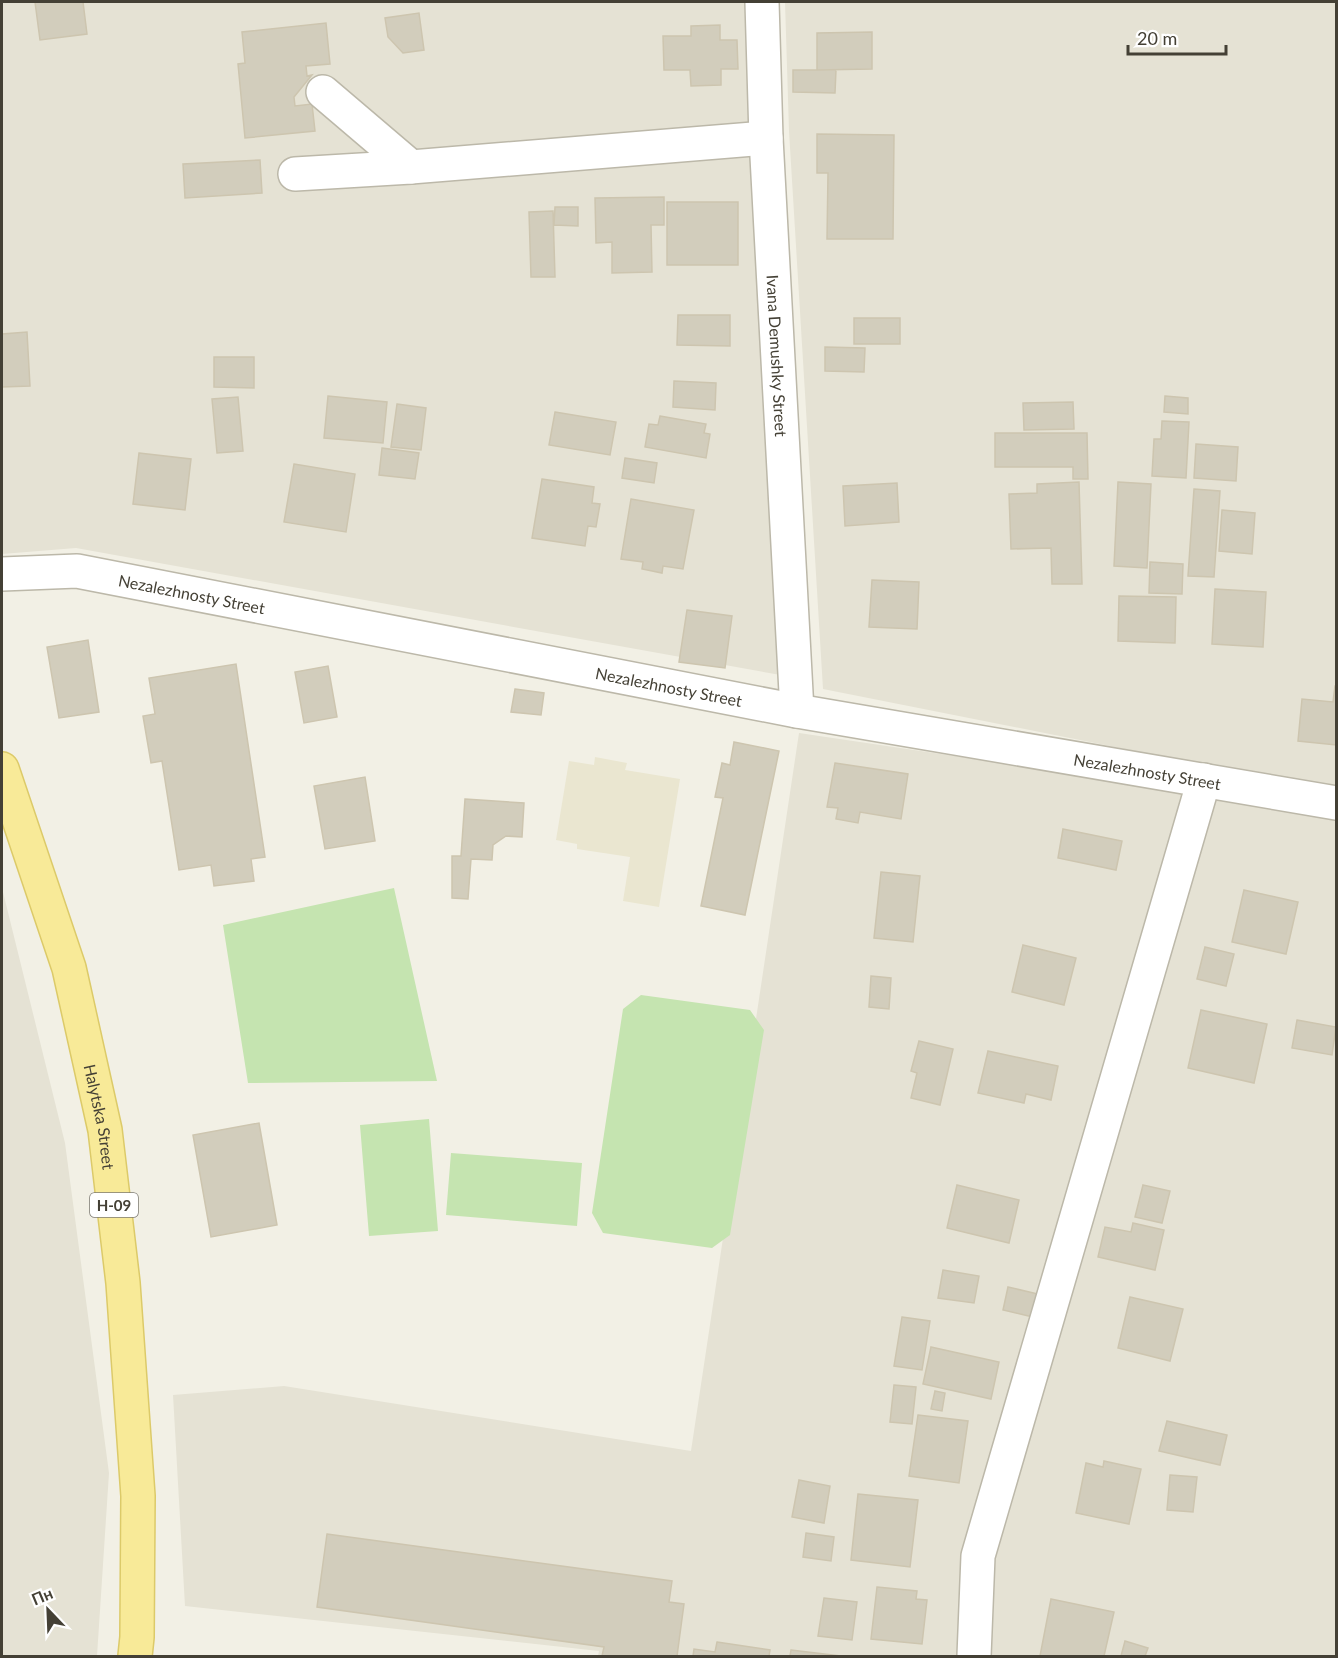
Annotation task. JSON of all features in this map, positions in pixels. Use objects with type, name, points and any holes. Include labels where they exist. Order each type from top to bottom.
[{"type":"main road","name":"Halytska Street","points":[[2,769],[69,968],[105,1130],[123,1283],[138,1496],[135,1656]]},
{"type":"street","name":"Ivana Demushky Street","points":[[762,2],[766,138],[797,711]]},
{"type":"street","points":[[323,92],[411,167]]},
{"type":"street","points":[[295,174],[411,167],[766,138]]},
{"type":"street","name":"Nezalezhnosty Street","points":[[2,574],[77,571],[797,711],[1336,803]]},
{"type":"street","points":[[974,1656],[978,1556],[1204,780]]},
{"type":"shaded area","points":[[2,2],[762,2],[786,676],[76,548],[2,554]]},
{"type":"shaded area","points":[[785,2],[1336,2],[1336,791],[823,689],[789,131]]},
{"type":"shaded area","points":[[799,733],[1191,791],[960,1656],[598,1656],[599,1651],[185,1606],[173,1395],[284,1386],[691,1451]]},
{"type":"shaded area","points":[[595,757],[627,763],[625,770],[680,779],[659,907],[623,901],[630,857],[577,849],[577,844],[556,840],[569,761],[594,765]]},
{"type":"shaded area","points":[[1213,796],[1336,818],[1336,1656],[981,1656],[985,1571]]},
{"type":"shaded area","points":[[2,888],[65,1143],[109,1473],[97,1656],[2,1656]]},
{"type":"green space","points":[[394,888],[437,1081],[248,1083],[223,925]]},
{"type":"green space","points":[[641,995],[750,1010],[764,1030],[730,1235],[712,1248],[603,1233],[592,1213],[623,1009]]},
{"type":"green space","points":[[429,1119],[438,1231],[369,1236],[360,1125]]},
{"type":"green space","points":[[451,1153],[582,1163],[577,1226],[446,1215]]},
{"type":"building","points":[[35,2],[83,2],[87,34],[40,40]]},
{"type":"building","points":[[419,13],[424,50],[403,53],[388,37],[385,18]]},
{"type":"building","points":[[326,23],[330,64],[306,66],[307,76],[312,75],[294,97],[295,106],[312,104],[315,131],[245,138],[238,64],[245,63],[242,32]]},
{"type":"building","points":[[720,25],[720,40],[737,40],[738,69],[721,69],[721,85],[691,86],[690,70],[664,70],[663,36],[691,36],[691,26]]},
{"type":"building","points":[[872,32],[872,69],[817,70],[817,33]]},
{"type":"building","points":[[793,70],[836,70],[835,93],[793,92]]},
{"type":"building","points":[[817,134],[894,135],[893,239],[827,239],[828,173],[817,173]]},
{"type":"building","points":[[260,160],[262,193],[185,198],[183,164]]},
{"type":"building","points":[[664,197],[664,225],[651,225],[652,272],[612,273],[612,242],[596,243],[595,198]]},
{"type":"building","points":[[667,202],[738,202],[738,265],[667,265]]},
{"type":"building","points":[[555,207],[578,207],[578,226],[554,225]]},
{"type":"building","points":[[553,211],[555,277],[531,277],[529,212]]},
{"type":"building","points":[[678,315],[730,315],[730,346],[677,345]]},
{"type":"building","points":[[854,318],[900,318],[900,344],[854,344]]},
{"type":"building","points":[[27,332],[30,386],[2,387],[2,334]]},
{"type":"building","points":[[825,347],[865,348],[864,372],[825,371]]},
{"type":"building","points":[[214,357],[254,357],[254,388],[214,387]]},
{"type":"building","points":[[674,381],[716,383],[715,410],[673,407]]},
{"type":"building","points":[[328,396],[387,402],[383,443],[324,438]]},
{"type":"building","points":[[1165,396],[1188,398],[1188,414],[1164,412]]},
{"type":"building","points":[[238,397],[243,451],[217,453],[212,399]]},
{"type":"building","points":[[1073,402],[1074,429],[1024,430],[1023,403]]},
{"type":"building","points":[[397,404],[426,408],[421,450],[391,447]]},
{"type":"building","points":[[555,412],[616,422],[610,455],[549,445]]},
{"type":"building","points":[[660,416],[706,424],[704,433],[710,434],[706,458],[645,447],[649,424],[658,425]]},
{"type":"building","points":[[1162,421],[1189,422],[1186,478],[1152,476],[1154,439],[1161,439]]},
{"type":"building","points":[[995,433],[1087,433],[1088,479],[1073,479],[1073,467],[995,467]]},
{"type":"building","points":[[1196,444],[1238,447],[1236,481],[1194,478]]},
{"type":"building","points":[[382,448],[419,453],[415,479],[379,475]]},
{"type":"building","points":[[139,453],[191,459],[185,510],[133,504]]},
{"type":"building","points":[[625,458],[657,463],[654,483],[622,478]]},
{"type":"building","points":[[294,464],[355,474],[346,532],[284,522]]},
{"type":"building","points":[[542,479],[594,487],[592,503],[600,504],[596,527],[588,526],[585,546],[532,538]]},
{"type":"building","points":[[1079,482],[1082,584],[1052,584],[1051,548],[1011,549],[1009,494],[1037,493],[1037,484]]},
{"type":"building","points":[[1118,482],[1151,484],[1147,568],[1114,566]]},
{"type":"building","points":[[897,483],[899,522],[845,526],[843,486]]},
{"type":"building","points":[[1194,489],[1220,491],[1214,577],[1188,576]]},
{"type":"building","points":[[631,499],[694,510],[683,569],[663,566],[662,573],[642,569],[643,562],[621,559]]},
{"type":"building","points":[[1222,510],[1255,513],[1252,554],[1219,551]]},
{"type":"building","points":[[1150,562],[1183,564],[1182,594],[1149,593]]},
{"type":"building","points":[[872,580],[919,582],[917,629],[869,627]]},
{"type":"building","points":[[1215,589],[1266,592],[1263,647],[1212,644]]},
{"type":"building","points":[[1119,596],[1176,597],[1175,643],[1118,641]]},
{"type":"building","points":[[687,610],[732,616],[725,668],[679,662]]},
{"type":"building","points":[[88,640],[99,712],[59,718],[47,647]]},
{"type":"building","points":[[236,664],[265,857],[251,859],[254,881],[214,886],[211,865],[179,870],[162,761],[151,763],[143,716],[155,714],[149,678]]},
{"type":"building","points":[[328,666],[337,717],[304,723],[295,672]]},
{"type":"building","points":[[1335,686],[1336,745],[1298,741],[1302,699],[1333,702]]},
{"type":"building","points":[[515,689],[544,693],[541,715],[511,712]]},
{"type":"building","points":[[734,742],[779,751],[745,915],[701,906],[723,798],[715,797],[722,763],[730,765]]},
{"type":"building","points":[[835,763],[908,774],[901,819],[860,812],[858,823],[836,819],[838,808],[827,807]]},
{"type":"building","points":[[365,777],[375,841],[325,849],[314,786]]},
{"type":"building","points":[[465,799],[524,803],[522,837],[506,836],[493,845],[492,860],[471,859],[468,899],[452,898],[452,856],[461,856]]},
{"type":"building","points":[[1063,829],[1122,841],[1116,870],[1058,858]]},
{"type":"building","points":[[881,872],[920,876],[913,942],[874,938]]},
{"type":"building","points":[[1244,890],[1298,902],[1286,954],[1232,942]]},
{"type":"building","points":[[1023,945],[1076,958],[1064,1005],[1012,992]]},
{"type":"building","points":[[1205,947],[1234,954],[1226,986],[1197,979]]},
{"type":"building","points":[[871,976],[891,978],[889,1009],[869,1007]]},
{"type":"building","points":[[1201,1010],[1267,1024],[1254,1083],[1188,1068]]},
{"type":"building","points":[[1297,1020],[1336,1027],[1332,1055],[1292,1048]]},
{"type":"building","points":[[919,1041],[953,1049],[940,1105],[911,1098],[917,1073],[911,1071]]},
{"type":"building","points":[[988,1051],[1058,1066],[1051,1100],[1026,1094],[1024,1103],[978,1093]]},
{"type":"building","points":[[259,1123],[277,1225],[211,1237],[193,1135]]},
{"type":"building","points":[[957,1185],[1019,1200],[1009,1243],[947,1228]]},
{"type":"building","points":[[1143,1185],[1170,1191],[1162,1223],[1135,1217]]},
{"type":"building","points":[[1133,1223],[1164,1230],[1155,1270],[1098,1257],[1105,1227],[1131,1232]]},
{"type":"building","points":[[943,1270],[979,1276],[974,1303],[938,1298]]},
{"type":"building","points":[[1008,1287],[1038,1294],[1033,1317],[1003,1310]]},
{"type":"building","points":[[1130,1297],[1183,1309],[1170,1361],[1118,1348]]},
{"type":"building","points":[[902,1317],[930,1321],[922,1370],[894,1366]]},
{"type":"building","points":[[931,1347],[999,1362],[991,1399],[923,1384]]},
{"type":"building","points":[[894,1385],[916,1387],[912,1424],[890,1422]]},
{"type":"building","points":[[935,1391],[945,1393],[942,1411],[931,1409]]},
{"type":"building","points":[[918,1415],[968,1421],[959,1483],[909,1476]]},
{"type":"building","points":[[1167,1421],[1227,1435],[1220,1465],[1159,1451]]},
{"type":"building","points":[[1104,1461],[1141,1469],[1129,1524],[1076,1513],[1086,1463],[1103,1467]]},
{"type":"building","points":[[1170,1475],[1197,1477],[1193,1512],[1167,1510]]},
{"type":"building","points":[[799,1480],[830,1486],[824,1523],[792,1517]]},
{"type":"building","points":[[858,1494],[918,1500],[910,1567],[851,1560]]},
{"type":"building","points":[[806,1533],[834,1537],[831,1561],[803,1557]]},
{"type":"building","points":[[327,1534],[672,1581],[669,1602],[684,1604],[677,1656],[602,1656],[604,1647],[317,1607]]},
{"type":"building","points":[[877,1587],[917,1591],[916,1599],[927,1600],[922,1644],[871,1639]]},
{"type":"building","points":[[824,1598],[857,1602],[852,1640],[818,1636]]},
{"type":"building","points":[[1051,1599],[1114,1612],[1104,1656],[1040,1656]]},
{"type":"building","points":[[1125,1641],[1148,1648],[1145,1656],[1121,1656]]},
{"type":"building","points":[[717,1642],[770,1650],[769,1656],[693,1656],[694,1649],[715,1652]]},
{"type":"building","points":[[791,1650],[841,1656],[790,1656]]}]
